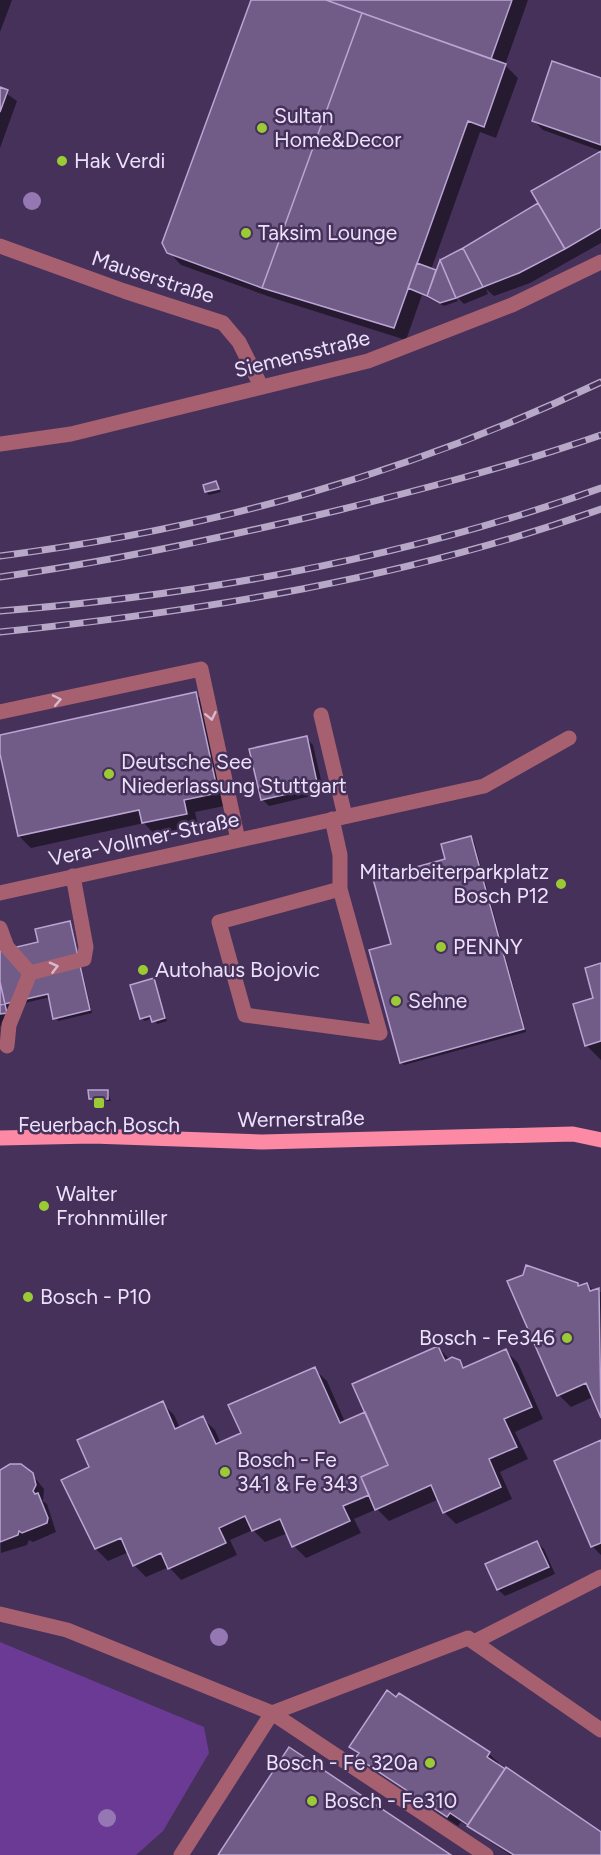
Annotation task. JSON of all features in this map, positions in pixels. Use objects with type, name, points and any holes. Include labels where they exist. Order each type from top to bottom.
[{"type":"main road","name":"Wernerstraße","points":[[0,1138],[92,1136],[262,1142],[573,1134],[601,1140]]},
{"type":"street","name":"Mauserstraße","points":[[0,246],[124,291],[223,323],[238,342],[261,386]]},
{"type":"street","name":"Siemensstraße","points":[[0,444],[71,434],[368,361],[448,332],[512,305],[601,262]]},
{"type":"street","points":[[0,712],[201,669],[238,840]]},
{"type":"street","points":[[321,715],[339,817],[340,889],[380,1033],[245,1015],[219,922],[340,889]]},
{"type":"street","name":"Vera-Vollmer-Straße","points":[[0,892],[484,786],[569,738]]},
{"type":"street","points":[[30,973],[84,959],[86,947],[73,876]]},
{"type":"street","points":[[0,928],[7,947],[30,973]]},
{"type":"street","points":[[8,1046],[9,1024],[30,973]]},
{"type":"street","points":[[474,1642],[601,1577]]},
{"type":"street","points":[[0,1614],[67,1630],[272,1713],[486,1855]]},
{"type":"street","points":[[181,1855],[272,1713],[468,1638],[601,1730]]},
{"type":"shaded area","points":[[0,1642],[204,1727],[209,1753],[163,1831],[136,1855],[0,1855]]},
{"type":"building","name":"Sultan Home&Decor","points":[[251,0],[326,0],[362,13],[262,288],[167,253],[162,243]]},
{"type":"building","points":[[326,0],[512,0],[491,59]]},
{"type":"building","points":[[362,13],[506,64],[484,127],[468,121],[394,328],[262,288]]},
{"type":"building","points":[[552,61],[601,78],[601,145],[532,121]]},
{"type":"building","points":[[0,87],[8,90],[0,112]]},
{"type":"building","points":[[601,151],[601,228],[565,249],[531,191]]},
{"type":"building","points":[[538,203],[565,249],[519,273],[483,287],[463,248]]},
{"type":"building","points":[[463,248],[483,287],[456,298],[440,260]]},
{"type":"building","points":[[440,260],[456,298],[440,303],[427,296]]},
{"type":"building","points":[[417,263],[436,270],[427,296],[408,288]]},
{"type":"building","points":[[216,481],[219,489],[205,492],[203,485]]},
{"type":"building","name":"Deutsche See Niederlassung Stuttgart","points":[[196,692],[218,793],[184,800],[187,814],[142,823],[139,810],[18,836],[0,754],[0,735]]},
{"type":"building","points":[[307,736],[318,787],[261,800],[249,749]]},
{"type":"building","name":"PENNY","points":[[471,836],[524,1029],[400,1063],[369,950],[391,944],[373,879],[445,859],[441,844]]},
{"type":"building","points":[[70,921],[90,1010],[53,1019],[48,994],[0,1005],[0,951],[38,942],[35,929]]},
{"type":"building","points":[[601,963],[601,1041],[585,1046],[573,1004],[593,998],[585,968]]},
{"type":"building","points":[[154,978],[165,1018],[152,1022],[150,1016],[140,1019],[130,985]]},
{"type":"building","points":[[0,982],[7,1013],[0,1014]]},
{"type":"building","points":[[88,1090],[108,1090],[108,1099],[89,1099]]},
{"type":"building","name":"Bosch - Fe346","points":[[526,1265],[578,1283],[578,1286],[587,1283],[590,1291],[599,1288],[601,1418],[586,1383],[557,1396],[507,1281],[523,1275]]},
{"type":"building","points":[[438,1346],[445,1361],[452,1357],[460,1360],[463,1368],[506,1349],[532,1407],[504,1419],[517,1447],[489,1459],[501,1487],[443,1513],[431,1485],[375,1510],[361,1477],[388,1465],[352,1384]]},
{"type":"building","name":"Bosch - Fe 341 & Fe 343","points":[[315,1367],[340,1423],[365,1412],[388,1465],[361,1477],[369,1495],[343,1506],[350,1521],[292,1547],[280,1519],[252,1531],[245,1516],[219,1528],[226,1543],[168,1569],[161,1553],[133,1566],[121,1538],[95,1549],[61,1480],[89,1467],[77,1440],[163,1401],[175,1429],[203,1416],[216,1444],[241,1433],[228,1405]]},
{"type":"building","points":[[601,1440],[601,1543],[591,1547],[554,1461]]},
{"type":"building","points":[[10,1464],[21,1464],[33,1473],[36,1485],[33,1491],[35,1494],[38,1493],[48,1518],[47,1523],[22,1533],[19,1531],[18,1535],[0,1542],[0,1470]]},
{"type":"building","points":[[537,1541],[549,1567],[497,1590],[485,1564]]},
{"type":"building","name":"Bosch - Fe 320a","points":[[387,1690],[396,1697],[399,1693],[490,1752],[487,1757],[505,1769],[468,1825],[450,1813],[447,1817],[356,1757],[359,1753],[349,1747]]},
{"type":"building","name":"Bosch - Fe310","points":[[289,1747],[451,1855],[218,1855]]},
{"type":"building","points":[[506,1767],[601,1832],[601,1855],[514,1855],[467,1826]]},
{"type":"railway","points":[[0,556],[79,545],[156,530],[308,493],[455,444],[528,415],[601,382]]},
{"type":"railway","points":[[0,577],[86,564],[255,530],[471,476],[601,435]]},
{"type":"railway","points":[[0,611],[153,595],[305,569],[455,534],[601,488]]},
{"type":"railway","points":[[0,632],[153,614],[380,573],[528,533],[601,509]]},
{"type":"place","name":"Sultan Home&Decor","points":[[262,128]]},
{"type":"place","name":"Hak Verdi","points":[[62,161]]},
{"type":"place","name":"Taksim Lounge","points":[[246,233]]},
{"type":"place","name":"Deutsche See Niederlassung Stuttgart","points":[[109,774]]},
{"type":"place","name":"Mitarbeiterparkplatz Bosch P12","points":[[561,884]]},
{"type":"place","name":"PENNY","points":[[441,947]]},
{"type":"place","name":"Autohaus Bojovic","points":[[143,970]]},
{"type":"place","name":"Sehne","points":[[396,1001]]},
{"type":"place","name":"Feuerbach Bosch","points":[[99,1103]]},
{"type":"place","name":"Walter Frohnmüller","points":[[44,1206]]},
{"type":"place","name":"Bosch - P10","points":[[28,1297]]},
{"type":"place","name":"Bosch - Fe346","points":[[567,1338]]},
{"type":"place","name":"Bosch - Fe 341 & Fe 343","points":[[225,1472]]},
{"type":"place","name":"Bosch - Fe 320a","points":[[430,1763]]},
{"type":"place","name":"Bosch - Fe310","points":[[312,1801]]}]
